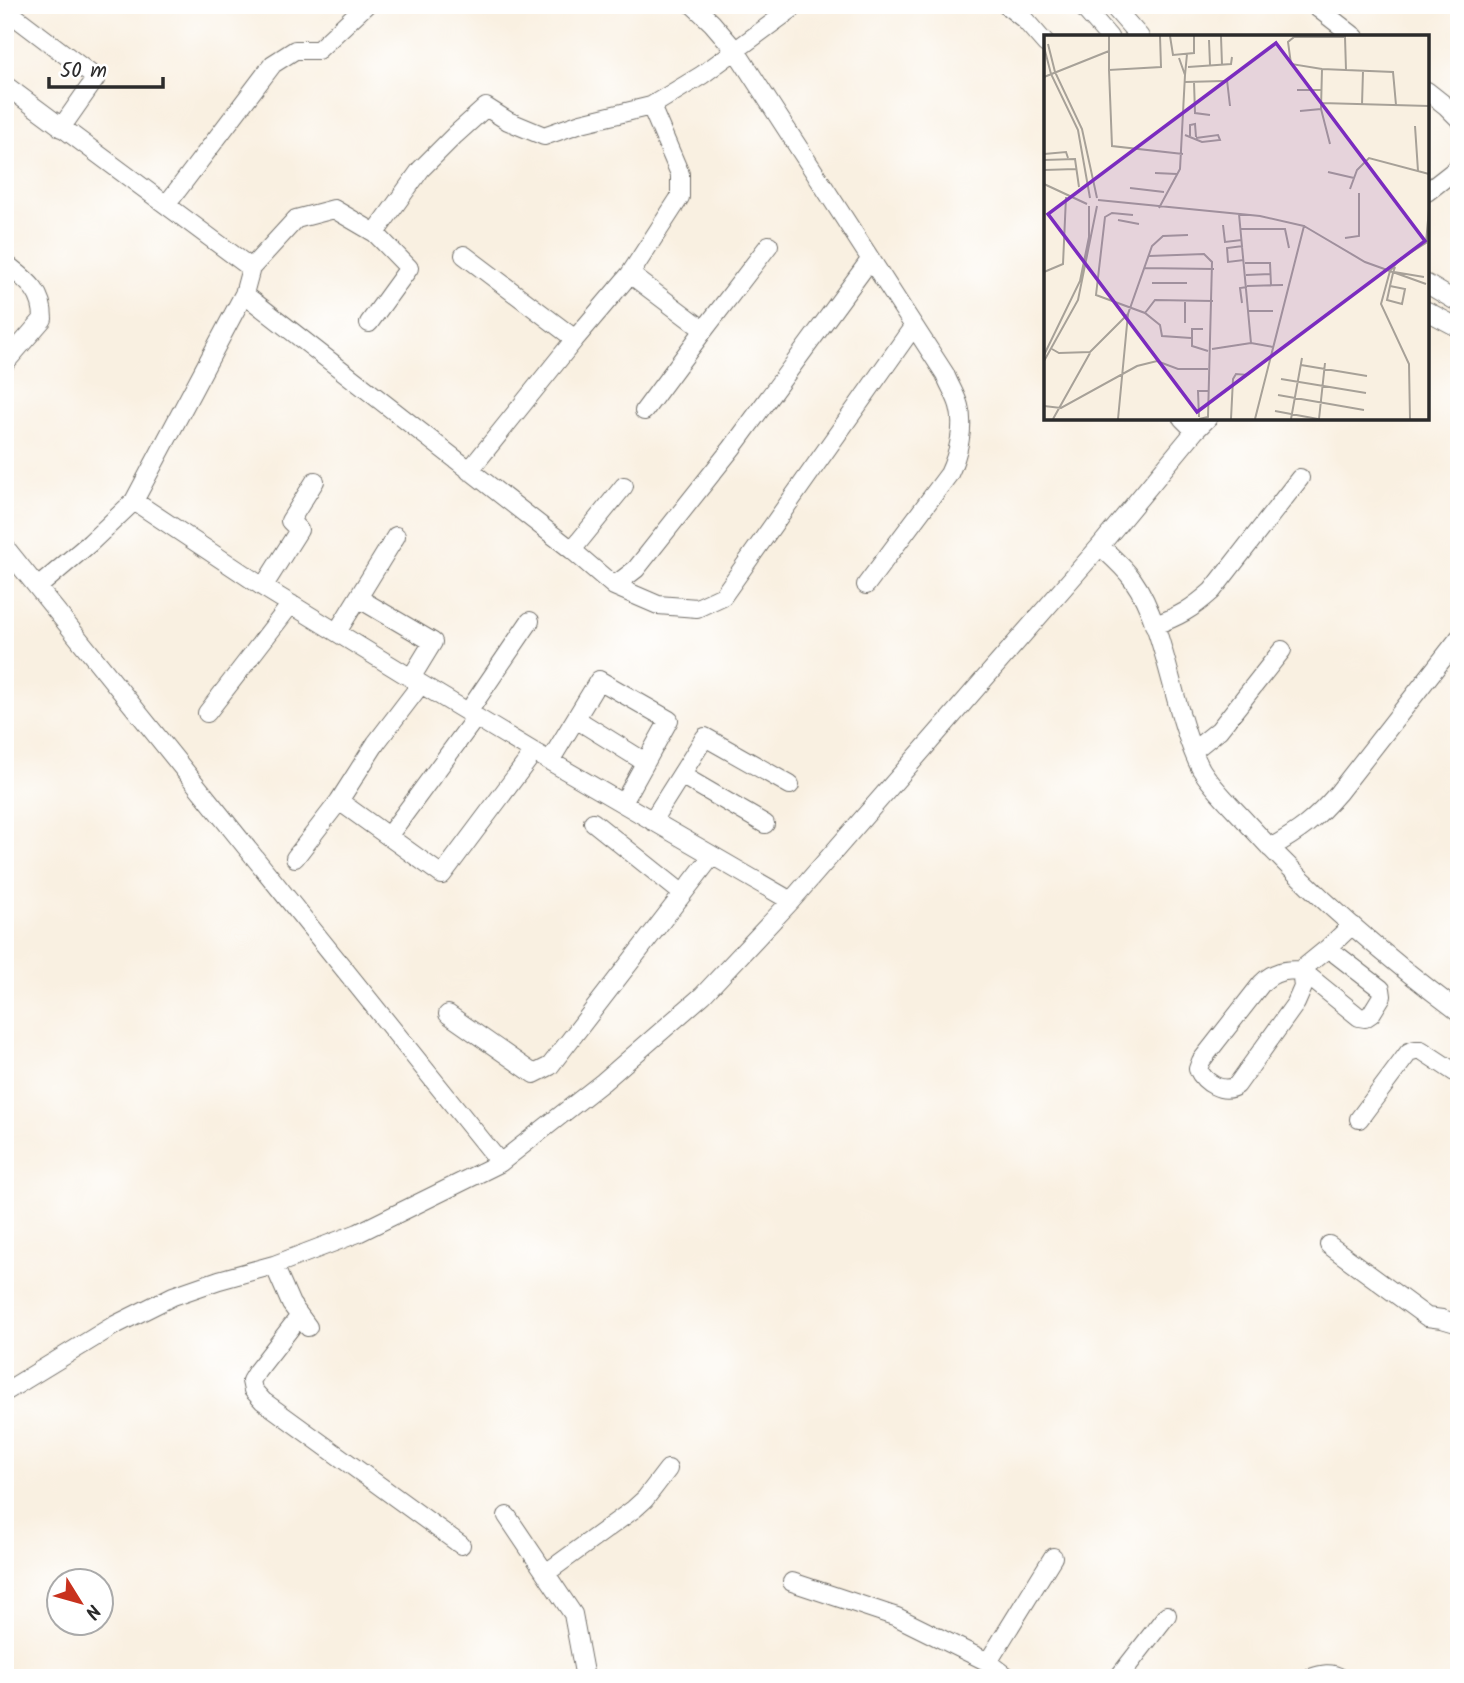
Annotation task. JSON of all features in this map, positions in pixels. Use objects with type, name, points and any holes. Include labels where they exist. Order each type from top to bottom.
[{"type":"lane","points":[[167,204],[273,64],[295,50],[318,50],[366,5]]},
{"type":"lane","points":[[693,5],[711,14],[736,51],[945,374],[960,407],[961,431],[949,474],[866,585]]},
{"type":"lane","points":[[375,233],[421,169],[485,107],[508,121],[544,136],[581,123],[651,106],[702,75],[797,5]]},
{"type":"lane","points":[[1006,5],[1024,19],[1044,42]]},
{"type":"lane","points":[[1081,5],[1107,35]]},
{"type":"lane","points":[[1112,5],[1138,35]]},
{"type":"lane","points":[[1314,5],[1352,35]]},
{"type":"lane","points":[[5,9],[96,78],[61,128]]},
{"type":"lane","points":[[5,85],[251,268]]},
{"type":"lane","points":[[1429,93],[1459,119]]},
{"type":"lane","points":[[469,471],[630,274],[680,197],[680,174],[651,106]]},
{"type":"lane","points":[[1429,190],[1459,167]]},
{"type":"lane","points":[[38,587],[134,501],[244,294],[251,268],[296,219],[334,209],[375,233],[410,268],[369,323]]},
{"type":"lane","points":[[644,411],[769,246]]},
{"type":"lane","points":[[464,255],[575,339]]},
{"type":"lane","points":[[614,586],[636,569],[732,448],[870,260]]},
{"type":"lane","points":[[5,263],[32,285],[43,305],[43,319],[5,363]]},
{"type":"lane","points":[[630,274],[704,330]]},
{"type":"lane","points":[[1429,285],[1459,303]]},
{"type":"lane","points":[[244,294],[572,550],[614,586],[658,605],[697,608],[723,596],[913,327]]},
{"type":"lane","points":[[1429,312],[1459,328]]},
{"type":"lane","points":[[5,1392],[113,1326],[173,1297],[219,1280],[274,1265],[358,1233],[500,1163],[603,1082],[703,995],[791,901],[1202,425]]},
{"type":"lane","points":[[1154,625],[1176,618],[1212,591],[1300,478]]},
{"type":"lane","points":[[262,587],[299,530],[290,522],[315,481]]},
{"type":"lane","points":[[572,550],[624,486]]},
{"type":"lane","points":[[134,501],[262,587],[416,681],[791,901]]},
{"type":"lane","points":[[337,632],[397,536]]},
{"type":"lane","points":[[1100,546],[1134,581],[1146,602],[1193,751],[1211,783],[1270,848],[1352,925],[1459,1012]]},
{"type":"lane","points":[[5,547],[500,1163]]},
{"type":"lane","points":[[295,858],[340,801],[416,681],[433,642],[358,598]]},
{"type":"lane","points":[[207,713],[290,604]]},
{"type":"lane","points":[[389,835],[472,714],[530,621]]},
{"type":"lane","points":[[1270,848],[1297,833],[1319,815],[1459,638]]},
{"type":"lane","points":[[1193,751],[1219,730],[1282,650]]},
{"type":"lane","points":[[340,801],[442,875],[576,719],[599,680],[669,720],[622,803]]},
{"type":"lane","points":[[576,719],[645,762]]},
{"type":"lane","points":[[652,821],[705,737],[790,785]]},
{"type":"lane","points":[[681,775],[765,824]]},
{"type":"lane","points":[[593,822],[683,894]]},
{"type":"lane","points":[[448,1014],[534,1074],[550,1066],[712,856]]},
{"type":"lane","points":[[1301,970],[1303,987],[1296,1003],[1237,1085],[1224,1090],[1202,1075],[1198,1069],[1201,1061],[1269,976],[1279,971],[1301,970],[1352,925]]},
{"type":"lane","points":[[1301,970],[1359,1017],[1368,1017],[1381,1000],[1381,989],[1328,948]]},
{"type":"lane","points":[[1359,1119],[1409,1052],[1421,1051],[1459,1074]]},
{"type":"lane","points":[[1329,1245],[1427,1317],[1455,1317]]},
{"type":"lane","points":[[274,1265],[291,1304],[303,1322],[257,1371],[251,1381],[253,1390],[263,1401],[461,1545]]},
{"type":"lane","points":[[546,1573],[634,1509],[668,1469]]},
{"type":"lane","points":[[507,1516],[572,1614],[585,1678]]},
{"type":"lane","points":[[988,1662],[1053,1557]]},
{"type":"lane","points":[[792,1582],[897,1617],[988,1662],[1009,1678]]},
{"type":"lane","points":[[1118,1678],[1167,1615]]},
{"type":"lane","points":[[1311,1678],[1323,1673],[1341,1678]]}]
